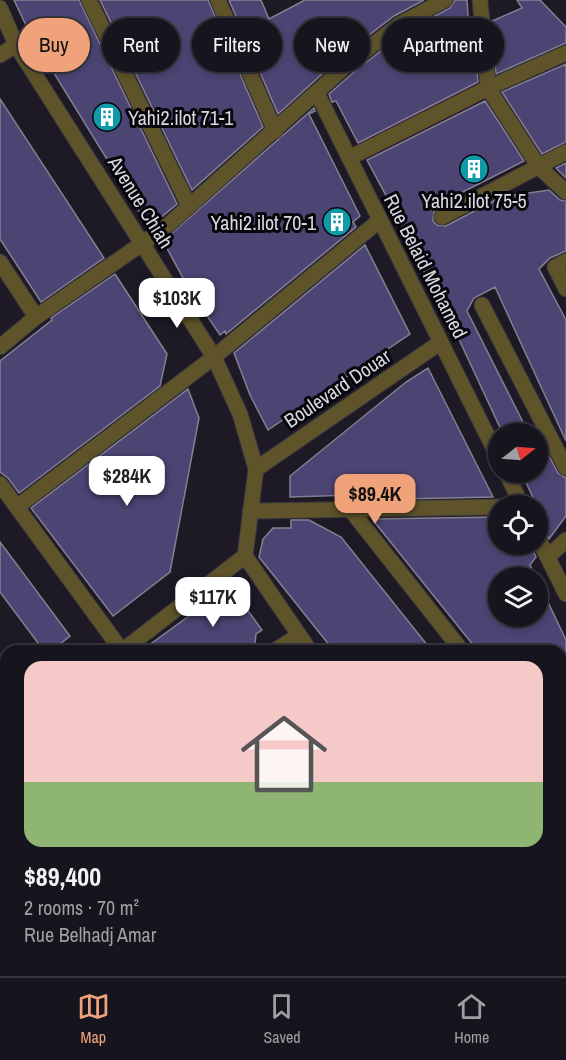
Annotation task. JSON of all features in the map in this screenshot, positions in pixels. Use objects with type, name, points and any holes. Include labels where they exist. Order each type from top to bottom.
[{"type":"street","points":[[89,0],[189,206]]},
{"type":"street","points":[[218,0],[275,131]]},
{"type":"street","points":[[0,347],[36,317],[166,227],[348,64],[400,24],[446,0]]},
{"type":"street","points":[[480,0],[488,88],[539,167],[566,192]]},
{"type":"street","name":"Avenue Chiah","points":[[0,8],[16,45],[214,357],[240,414],[256,469],[245,556]]},
{"type":"street","points":[[0,56],[16,45]]},
{"type":"street","points":[[349,158],[488,88],[566,53]]},
{"type":"street","name":"Rue Belaid Mohamed","points":[[316,93],[488,437]]},
{"type":"street","points":[[442,217],[566,152]]},
{"type":"street","points":[[17,507],[214,357],[380,220]]},
{"type":"street","points":[[566,261],[555,267],[566,289]]},
{"type":"street","points":[[0,262],[36,317]]},
{"type":"street","points":[[482,305],[566,468]]},
{"type":"street","name":"Boulevard Douar","points":[[256,469],[441,342]]},
{"type":"street","points":[[0,484],[118,645]]},
{"type":"street","points":[[250,511],[488,507]]},
{"type":"street","points":[[350,509],[457,645]]},
{"type":"street","points":[[566,540],[548,557],[566,594]]},
{"type":"street","points":[[130,645],[245,556],[305,645]]},
{"type":"street","points":[[284,645],[298,636]]},
{"type":"building","name":"Yahi2.ilot 71-1","points":[[14,0],[79,0],[88,18],[22,18]]},
{"type":"building","points":[[100,0],[208,0],[216,18],[192,18],[192,72],[239,72],[263,127],[192,190],[135,72],[180,72],[180,18],[109,18]]},
{"type":"building","points":[[229,0],[261,0],[269,18],[237,18]]},
{"type":"building","points":[[305,0],[424,0],[391,18],[382,18],[382,25],[370,34],[370,18],[294,18],[294,72],[324,72],[278,114],[260,72],[282,72],[282,18],[271,18]]},
{"type":"building","points":[[455,0],[467,0],[468,18],[431,18],[450,8]]},
{"type":"building","points":[[517,0],[540,0],[566,27],[566,43],[504,70],[504,18],[499,18],[522,8]]},
{"type":"building","name":"Yahi2.ilot 71-1","points":[[90,23],[102,48],[102,72],[114,72],[177,204],[153,224],[150,217],[145,221],[53,72],[90,72]]},
{"type":"building","points":[[382,50],[382,72],[477,72],[478,82],[358,143],[336,101],[332,102],[329,94],[354,72],[370,72],[370,59]]},
{"type":"building","points":[[566,64],[566,142],[542,154],[502,92]]},
{"type":"building","points":[[0,99],[104,258],[41,302],[0,239]]},
{"type":"building","points":[[485,101],[524,161],[433,207],[442,206],[434,212],[433,221],[437,225],[446,226],[501,197],[549,190],[560,200],[566,201],[566,251],[550,258],[539,269],[566,320],[566,441],[495,287],[474,298],[467,311],[523,423],[498,423],[450,320],[448,321],[412,244],[367,160]]},
{"type":"building","points":[[314,108],[315,111],[309,114],[360,216],[353,222],[356,227],[226,334],[225,331],[220,335],[189,289],[163,241]]},
{"type":"building","points":[[566,163],[566,178],[556,168]]},
{"type":"building","points":[[365,245],[410,334],[268,430],[250,395],[234,353]]},
{"type":"building","points":[[115,274],[167,354],[160,386],[19,493],[8,478],[0,472],[0,361],[52,320],[51,318]]},
{"type":"building","points":[[428,368],[492,495],[488,495],[488,497],[357,500],[353,495],[290,497],[290,476],[406,382]]},
{"type":"building","points":[[188,389],[199,418],[170,572],[113,616],[31,508]]},
{"type":"building","points":[[548,454],[558,473],[566,478],[566,516],[549,539],[548,495],[532,495],[526,483],[548,483]]},
{"type":"building","points":[[488,517],[488,555],[535,555],[531,567],[488,567],[488,627],[548,627],[548,602],[566,640],[566,645],[473,645],[372,519]]},
{"type":"building","points":[[291,520],[309,520],[341,537],[427,645],[329,645],[259,557],[263,539],[273,528],[291,528]]},
{"type":"building","points":[[0,542],[70,636],[59,645],[40,645],[0,592]]},
{"type":"building","points":[[230,586],[262,630],[256,634],[254,645],[149,645]]},
{"type":"place","name":"Yahi2.ilot 71-1","points":[[107,117]]},
{"type":"place","name":"Yahi2.ilot 75-5","points":[[474,169]]},
{"type":"place","name":"Yahi2.ilot 70-1","points":[[337,222]]}]
